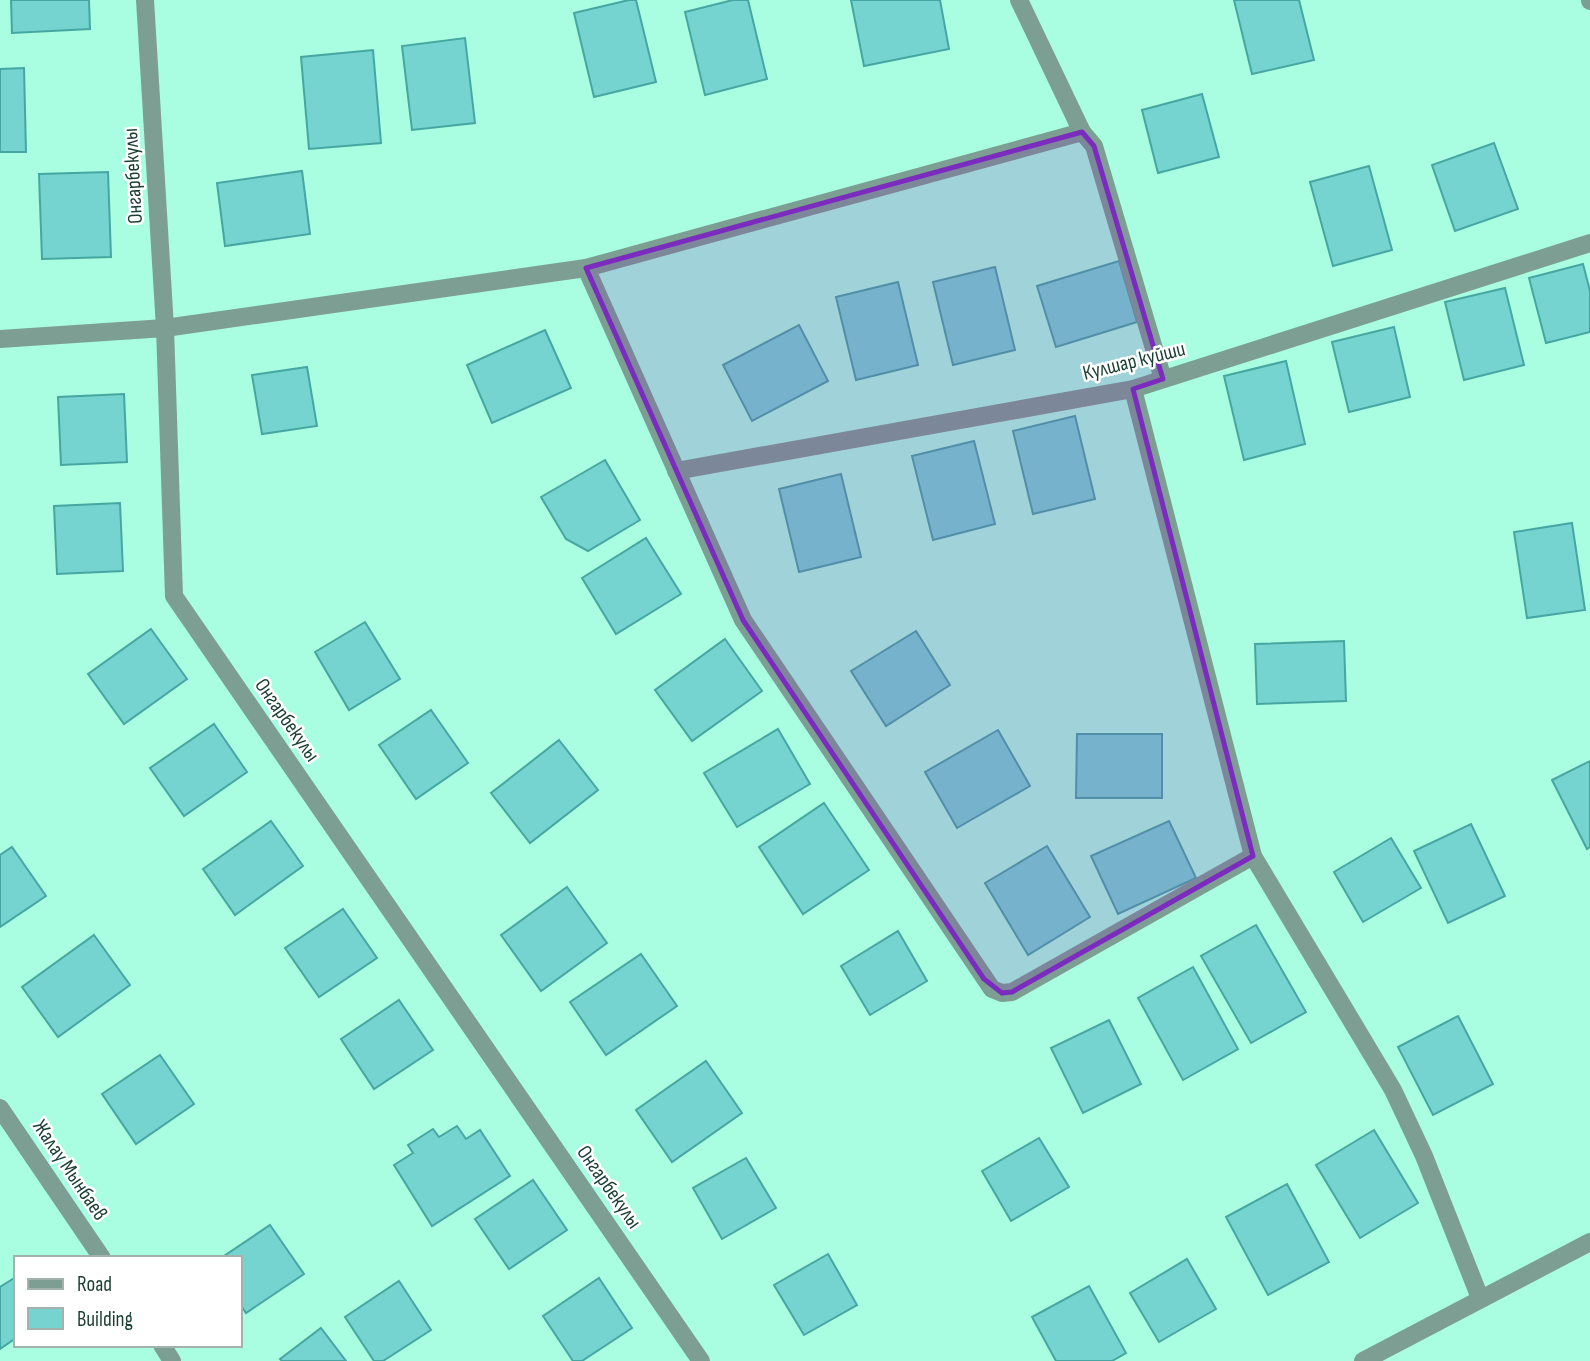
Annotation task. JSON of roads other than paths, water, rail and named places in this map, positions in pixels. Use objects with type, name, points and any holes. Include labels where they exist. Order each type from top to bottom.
[{"type":"street","name":"Онгарбекулы","points":[[145,0],[165,328],[174,596],[701,1361]]},
{"type":"street","points":[[1019,0],[1082,132],[1094,146],[1163,379]]},
{"type":"street","points":[[0,338],[165,328],[586,268],[1082,132]]},
{"type":"street","name":"Кулшар куйши","points":[[676,471],[1133,389],[1590,243]]},
{"type":"street","points":[[586,268],[743,620],[992,989],[1002,993],[1012,992],[1253,856]]},
{"type":"street","points":[[1133,389],[1253,856],[1394,1090],[1424,1156],[1480,1298]]},
{"type":"street","name":"Жалау Мынбаев","points":[[0,1108],[101,1256]]},
{"type":"street","points":[[1363,1361],[1590,1242]]}]
